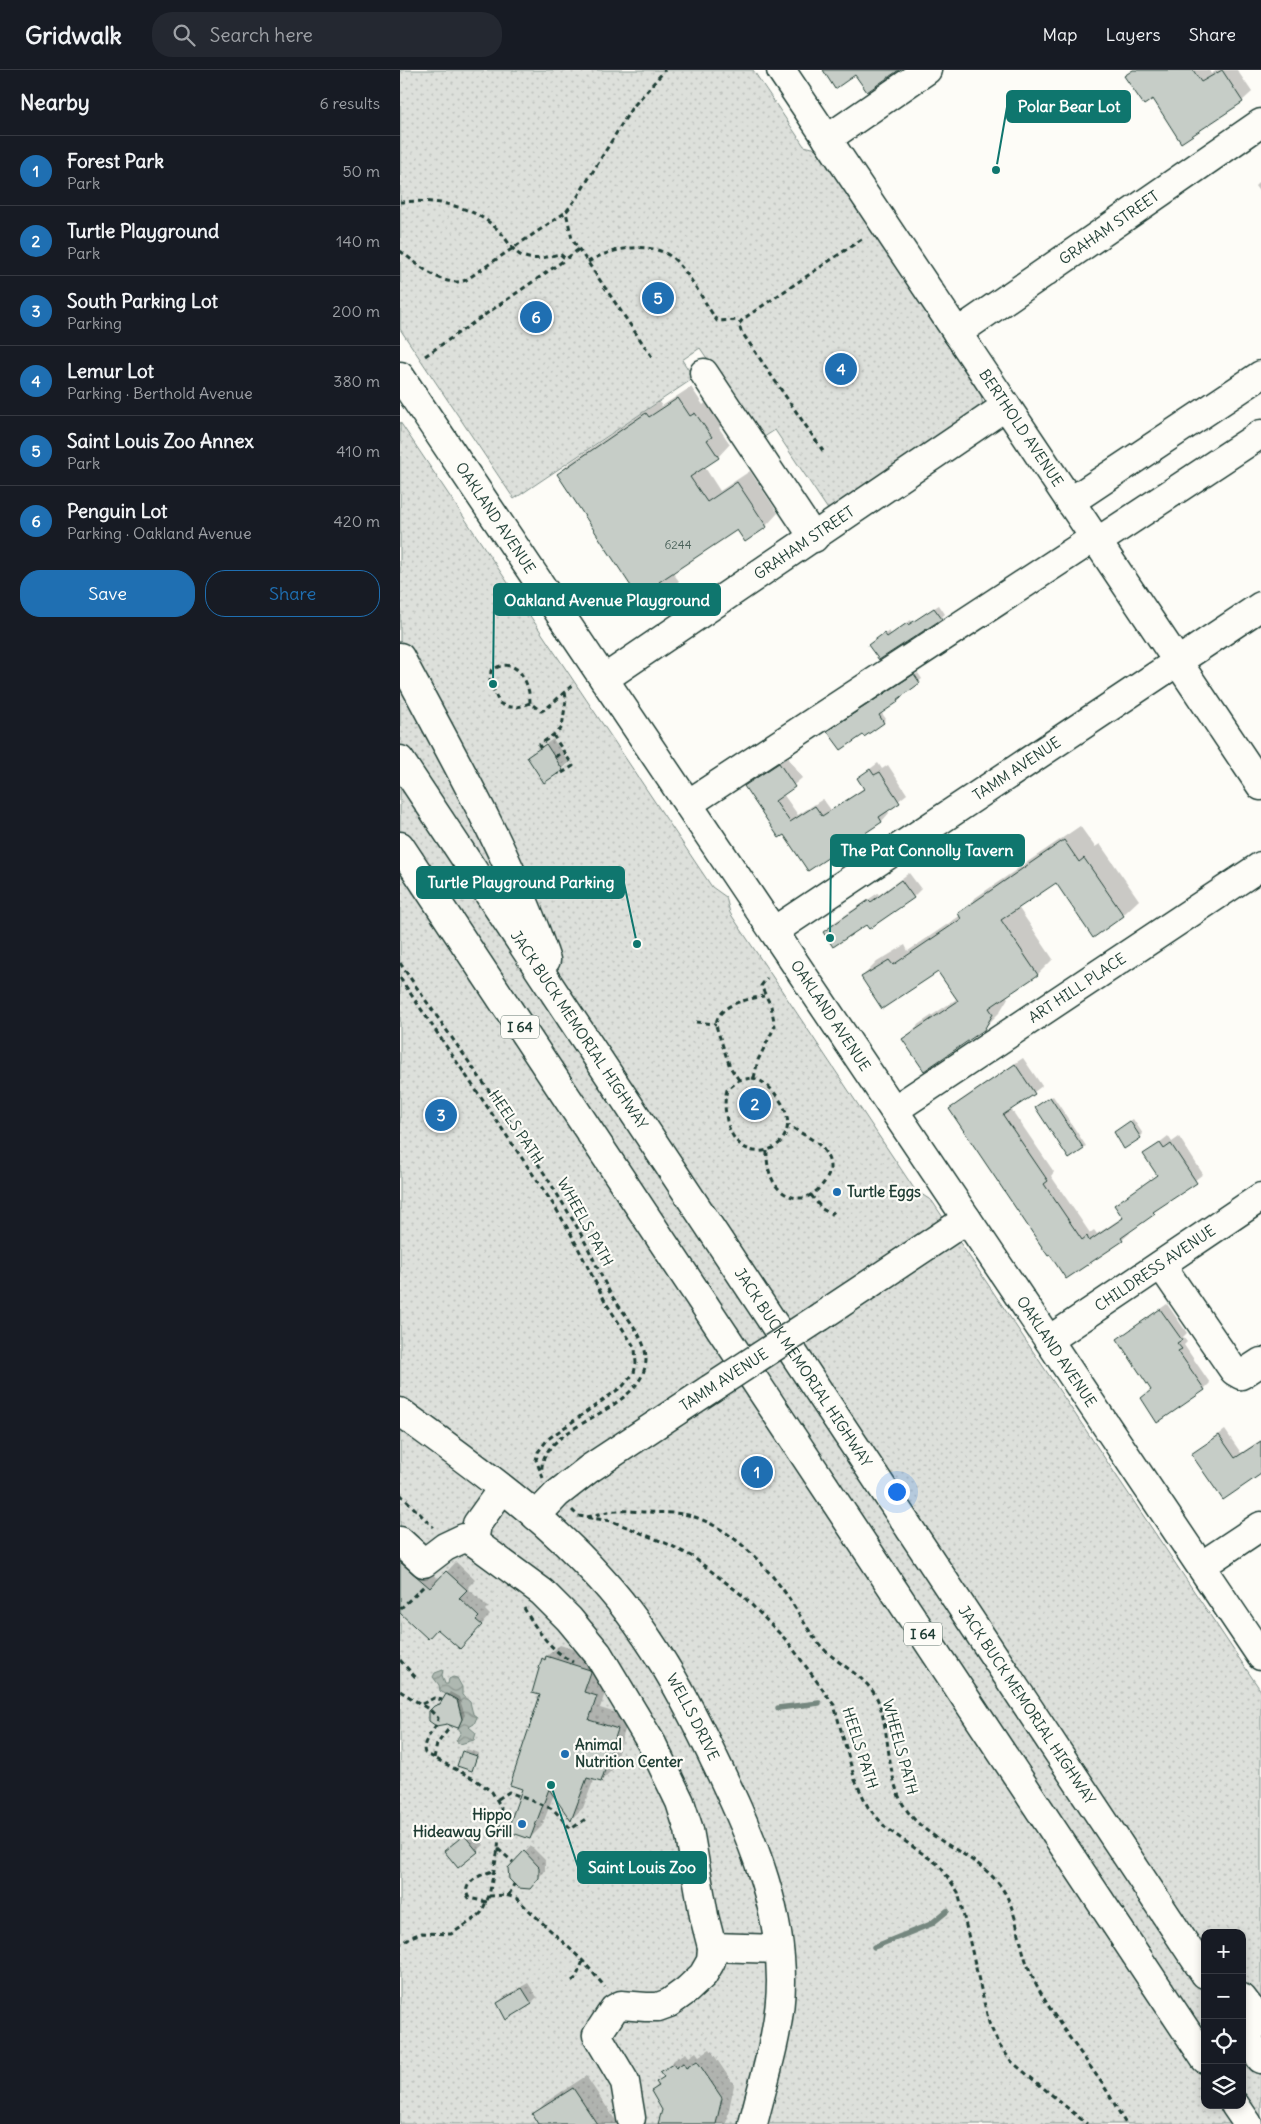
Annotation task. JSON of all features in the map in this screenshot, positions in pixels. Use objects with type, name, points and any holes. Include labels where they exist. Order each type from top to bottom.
[{"type":"main road","name":"BERTHOLD AVENUE","points":[[781,70],[1261,786]]},
{"type":"main road","points":[[827,139],[927,70]]},
{"type":"main road","name":"GRAHAM STREET","points":[[957,333],[1261,124]]},
{"type":"main road","points":[[704,373],[814,538]]},
{"type":"main road","points":[[1070,502],[1261,374]]},
{"type":"main road","name":"OAKLAND AVENUE","points":[[400,376],[1261,1656]]},
{"type":"main road","name":"GRAHAM STREET","points":[[604,679],[1006,406]]},
{"type":"main road","points":[[688,804],[1261,434]]},
{"type":"main road","name":"TAMM AVENUE","points":[[774,931],[1261,606]]},
{"type":"main road","points":[[400,657],[519,890],[559,1000]]},
{"type":"main road","name":"JACK BUCK MEMORIAL HIGHWAY","points":[[400,760],[1201,1968]]},
{"type":"main road","name":"I 64","points":[[400,846],[1201,2053]]},
{"type":"main road","name":"ART HILL PLACE","points":[[894,1110],[1261,866]]},
{"type":"main road","name":"CHILDRESS AVENUE","points":[[1049,1340],[1261,1197]]},
{"type":"main road","name":"TAMM AVENUE","points":[[536,1516],[557,1494],[589,1469],[967,1219]]},
{"type":"main road","points":[[1161,1266],[1234,1372],[1241,1375],[1261,1362]]},
{"type":"main road","name":"WELLS DRIVE","points":[[400,1412],[502,1489],[567,1542],[615,1596],[650,1642],[684,1697],[736,1804],[761,1866],[772,1912],[778,1949],[781,1981],[778,2014],[753,2124]]},
{"type":"main road","points":[[474,1542],[477,1524],[502,1489]]},
{"type":"main road","points":[[1201,1566],[1261,1526]]},
{"type":"main road","points":[[400,1541],[424,1563],[454,1541],[464,1538],[474,1542],[542,1592],[569,1619],[598,1654],[635,1714],[680,1802],[689,1830],[704,1916],[712,1947],[711,1962],[703,1975],[669,2004],[658,2007],[625,2004],[617,2006],[597,2035],[625,2082],[631,2118]]},
{"type":"main road","points":[[1153,1896],[1201,1947]]},
{"type":"main road","points":[[712,1947],[778,1949]]},
{"type":"main road","points":[[1246,2003],[1261,2023]]},
{"type":"main road","points":[[1246,2037],[1261,2059]]},
{"type":"main road","points":[[1238,2109],[1248,2124]]},
{"type":"path","points":[[400,252],[439,278],[452,283],[466,280],[514,248],[566,212],[578,196],[627,114],[665,70]]},
{"type":"path","points":[[400,202],[431,202],[470,211],[499,231],[520,255],[529,258],[560,254],[566,259]]},
{"type":"path","points":[[566,212],[572,239],[652,357]]},
{"type":"path","points":[[823,451],[741,331],[739,324],[743,319],[867,235]]},
{"type":"path","points":[[588,262],[601,255],[624,249],[648,248],[664,252],[681,267],[717,321],[739,320]]},
{"type":"path","points":[[425,356],[579,249]]},
{"type":"path","points":[[530,703],[515,708],[499,703],[490,681],[491,671],[503,666],[517,669],[527,681],[530,703],[543,712],[564,691],[573,685]]},
{"type":"path","points":[[541,748],[538,745],[562,727],[566,700],[564,691]]},
{"type":"path","points":[[553,735],[573,766],[559,775],[558,773]]},
{"type":"path","points":[[555,757],[564,751]]},
{"type":"path","name":"WHEELS PATH","points":[[400,963],[559,1197],[588,1247],[618,1306],[642,1342],[645,1352],[645,1368],[635,1388],[621,1400],[553,1445],[543,1458],[541,1467],[542,1478]]},
{"type":"path","name":"HEELS PATH","points":[[400,978],[555,1207],[606,1303],[635,1348],[636,1364],[629,1380],[542,1445],[536,1460],[542,1478]]},
{"type":"path","points":[[754,1078],[758,1060],[775,1026],[770,1006],[761,986],[767,978]]},
{"type":"path","points":[[739,1080],[730,1066],[716,1024],[720,1014],[741,1000],[764,996]]},
{"type":"path","points":[[696,1022],[716,1024]]},
{"type":"path","points":[[754,1078],[765,1084],[780,1100],[788,1117],[789,1125],[782,1139],[768,1151],[746,1149],[734,1139],[730,1131],[725,1099],[727,1090],[739,1080],[754,1078]]},
{"type":"path","points":[[768,1151],[768,1171],[777,1187],[792,1197],[801,1198],[811,1195],[829,1173],[828,1158],[817,1142],[789,1125]]},
{"type":"path","points":[[811,1195],[826,1213],[831,1214],[835,1211]]},
{"type":"path","name":"WHEELS PATH","points":[[584,1517],[618,1511],[685,1515],[717,1528],[755,1556],[781,1587],[810,1633],[822,1647],[859,1676],[879,1703],[897,1789],[903,1804],[913,1819],[933,1835],[987,1871],[999,1885],[1010,1902],[1025,1958],[1039,1989],[1070,2038],[1100,2080],[1126,2124]]},
{"type":"path","name":"HEELS PATH","points":[[578,1516],[611,1521],[670,1545],[693,1557],[742,1595],[788,1642],[834,1705],[855,1780],[868,1807],[886,1828],[939,1865],[958,1892],[989,2023],[999,2045],[1012,2062],[1087,2124]]},
{"type":"path","points":[[520,1602],[537,1628],[554,1648],[566,1658],[577,1663]]},
{"type":"path","points":[[400,1660],[418,1680]]},
{"type":"path","points":[[400,1691],[421,1704],[438,1718],[436,1726],[423,1750],[428,1756],[482,1784],[498,1800],[501,1815],[498,1849],[489,1896],[476,1918],[455,1933],[442,1935],[422,1933],[400,1944]]},
{"type":"path","points":[[421,1704],[434,1698],[442,1700]]},
{"type":"path","points":[[434,1758],[437,1744],[451,1726]]},
{"type":"path","points":[[498,1800],[509,1792],[550,1807],[571,1829],[587,1818]]},
{"type":"path","points":[[498,1849],[513,1862]]},
{"type":"path","points":[[487,1902],[469,1898],[466,1893],[467,1888],[479,1875],[493,1871]]},
{"type":"path","points":[[509,1895],[514,1884]]},
{"type":"path","points":[[489,1896],[509,1895],[516,1898],[583,1961],[612,1996],[617,2006]]},
{"type":"path","points":[[572,1981],[576,1978],[583,1961]]},
{"type":"shaded area","points":[[400,70],[753,70],[804,146],[817,149],[981,395],[983,406],[831,514],[775,430],[761,439],[700,348],[682,360],[694,378],[514,499],[400,329]]},
{"type":"shaded area","points":[[400,422],[712,887],[726,897],[730,913],[915,1190],[932,1201],[1261,1691],[1261,2124],[400,2124]]},
{"type":"water","points":[[443,1670],[442,1675],[445,1684],[448,1684],[449,1679],[453,1677],[457,1678],[462,1687],[462,1695],[470,1702],[473,1714],[477,1717],[474,1724],[469,1727],[476,1733],[474,1740],[460,1744],[456,1741],[461,1732],[458,1728],[462,1719],[457,1700],[440,1691],[439,1685],[433,1677],[435,1673]]},
{"type":"building","points":[[823,70],[899,70],[867,92],[855,75],[835,89]]},
{"type":"building","points":[[1133,70],[1193,70],[1201,82],[1222,70],[1243,102],[1181,143],[1153,99],[1144,105],[1124,76]]},
{"type":"building","points":[[678,398],[690,416],[695,413],[712,437],[707,440],[719,458],[690,477],[707,502],[737,482],[767,527],[745,542],[737,530],[659,582],[668,595],[646,609],[557,474],[646,413],[649,417]]},
{"type":"building","points":[[934,608],[942,619],[879,660],[868,645],[884,633],[887,637]]},
{"type":"building","points":[[914,674],[920,683],[879,715],[884,723],[841,750],[827,731]]},
{"type":"building","points":[[546,744],[563,770],[544,783],[527,757]]},
{"type":"building","points":[[779,763],[795,787],[775,801],[790,822],[815,806],[822,816],[864,789],[857,778],[870,769],[874,775],[880,772],[900,803],[879,817],[882,822],[808,871],[784,835],[779,838],[744,786]]},
{"type":"building","points":[[1064,840],[1079,862],[1084,858],[1124,916],[1093,938],[1056,883],[1001,920],[1038,975],[989,1008],[993,1014],[984,1030],[924,1071],[902,1039],[958,1001],[938,972],[882,1009],[861,977],[889,960],[893,965],[961,919],[958,913]]},
{"type":"building","points":[[901,880],[914,898],[869,929],[866,925],[833,947],[823,932],[869,900],[871,902]]},
{"type":"building","points":[[1015,1064],[1035,1094],[1003,1115],[1048,1181],[1044,1184],[1082,1240],[1087,1236],[1089,1241],[1123,1218],[1114,1205],[1157,1175],[1143,1154],[1160,1143],[1164,1149],[1171,1144],[1197,1183],[1153,1212],[1155,1214],[1121,1238],[1123,1241],[1066,1279],[1050,1255],[1048,1256],[949,1109]]},
{"type":"building","points":[[1050,1097],[1084,1149],[1069,1159],[1035,1107]]},
{"type":"building","points":[[1130,1121],[1141,1138],[1124,1149],[1114,1132]]},
{"type":"building","points":[[1160,1309],[1182,1340],[1177,1343],[1182,1349],[1178,1351],[1205,1390],[1157,1423],[1141,1398],[1151,1390],[1117,1339]]},
{"type":"building","points":[[1219,1435],[1235,1458],[1261,1441],[1261,1474],[1223,1500],[1191,1454]]},
{"type":"building","points":[[400,1562],[430,1588],[446,1571],[467,1590],[459,1598],[479,1617],[476,1620],[482,1625],[460,1649],[437,1629],[428,1639],[400,1613]]},
{"type":"building","name":"Animal Nutrition Center","points":[[546,1656],[590,1670],[584,1692],[597,1696],[589,1720],[618,1729],[601,1782],[587,1778],[571,1821],[549,1789],[530,1839],[507,1831],[522,1789],[510,1785],[540,1695],[532,1693],[542,1658],[545,1660]]},
{"type":"building","points":[[446,1694],[457,1700],[462,1719],[458,1728],[447,1724],[436,1726],[429,1721],[429,1711],[434,1706],[440,1704]]},
{"type":"building","points":[[462,1751],[477,1756],[472,1771],[457,1766]]},
{"type":"building","points":[[464,1835],[478,1852],[458,1868],[444,1851]]},
{"type":"building","points":[[524,1851],[539,1867],[539,1878],[530,1889],[518,1888],[509,1879],[508,1868]]},
{"type":"building","points":[[522,1988],[532,2004],[506,2020],[497,2003]]},
{"type":"building","points":[[697,2061],[722,2098],[716,2124],[658,2124],[662,2110],[651,2091],[659,2086],[656,2082],[664,2077],[660,2072],[673,2064],[676,2068],[683,2063],[686,2068]]},
{"type":"building","points":[[573,2088],[597,2124],[538,2124],[532,2114]]},
{"type":"waterway","points":[[778,1708],[819,1703]]},
{"type":"waterway","points":[[874,1947],[931,1924],[947,1911]]},
{"type":"place","name":"Polar Bear Lot","points":[[996,170]]},
{"type":"place","name":"Saint Louis Zoo Annex","points":[[658,298]]},
{"type":"place","name":"Penguin Lot","points":[[536,317]]},
{"type":"place","name":"Lemur Lot","points":[[841,369]]},
{"type":"place","name":"Oakland Avenue Playground","points":[[493,684]]},
{"type":"place","name":"The Pat Connolly Tavern","points":[[830,938]]},
{"type":"place","name":"Turtle Playground Parking","points":[[637,944]]},
{"type":"place","name":"Turtle Playground","points":[[755,1104]]},
{"type":"place","name":"South Parking Lot","points":[[441,1115]]},
{"type":"place","name":"Turtle Eggs","points":[[837,1192]]},
{"type":"place","name":"Forest Park","points":[[757,1472]]},
{"type":"place","name":"Animal Nutrition Center","points":[[565,1754]]},
{"type":"place","name":"Saint Louis Zoo","points":[[551,1785]]},
{"type":"place","name":"Hippo Hideaway Grill","points":[[522,1824]]}]
